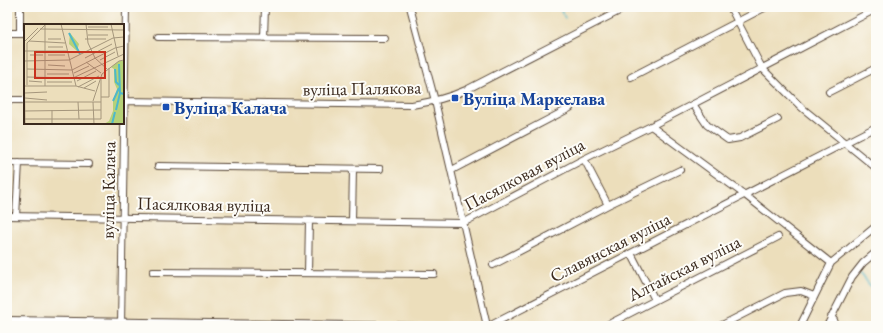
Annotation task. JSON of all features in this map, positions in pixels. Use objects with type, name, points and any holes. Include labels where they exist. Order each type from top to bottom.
[{"type":"street","points":[[7,33],[22,33],[20,7]]},
{"type":"street","name":"вуліца Калача","points":[[124,101],[126,7]]},
{"type":"street","points":[[264,38],[265,7]]},
{"type":"street","points":[[410,7],[452,170],[488,326]]},
{"type":"street","name":"вуліца Палякова","points":[[124,101],[412,105],[435,101],[466,90],[628,7]]},
{"type":"street","points":[[730,7],[762,68],[801,107],[846,142],[876,168]]},
{"type":"street","points":[[631,77],[766,7]]},
{"type":"street","name":"Пасялковая вуліца","points":[[7,216],[463,223],[876,9]]},
{"type":"street","points":[[158,37],[385,38]]},
{"type":"street","points":[[829,92],[876,68]]},
{"type":"street","points":[[7,100],[24,100]]},
{"type":"street","points":[[693,104],[707,125],[728,140],[740,138],[778,119]]},
{"type":"street","points":[[452,170],[570,108]]},
{"type":"street","name":"вуліца Калача","points":[[121,324],[124,124]]},
{"type":"street","points":[[651,126],[745,194],[831,263]]},
{"type":"street","name":"Славянская вуліца","points":[[488,326],[876,127]]},
{"type":"street","points":[[584,159],[608,205]]},
{"type":"street","points":[[7,163],[89,164]]},
{"type":"street","points":[[16,216],[19,163]]},
{"type":"street","points":[[158,166],[380,169]]},
{"type":"street","points":[[352,221],[353,169]]},
{"type":"street","points":[[493,265],[608,205],[680,170]]},
{"type":"street","points":[[308,273],[309,221]]},
{"type":"street","points":[[800,326],[831,263],[876,226]]},
{"type":"street","name":"Алтайская вуліца","points":[[605,326],[778,237]]},
{"type":"street","points":[[827,326],[852,277],[876,252]]},
{"type":"street","points":[[631,254],[655,300]]},
{"type":"street","points":[[153,272],[434,274]]},
{"type":"street","points":[[720,326],[785,293],[801,291],[814,296]]},
{"type":"street","points":[[831,317],[836,326]]},
{"type":"street","points":[[7,320],[16,323],[420,326]]},
{"type":"waterway","points":[[559,7],[565,18]]},
{"type":"waterway","points":[[861,274],[876,293]]},
{"type":"place","name":"Вуліца Маркелава","points":[[455,98]]},
{"type":"place","name":"Вуліца Калача","points":[[166,107]]}]
